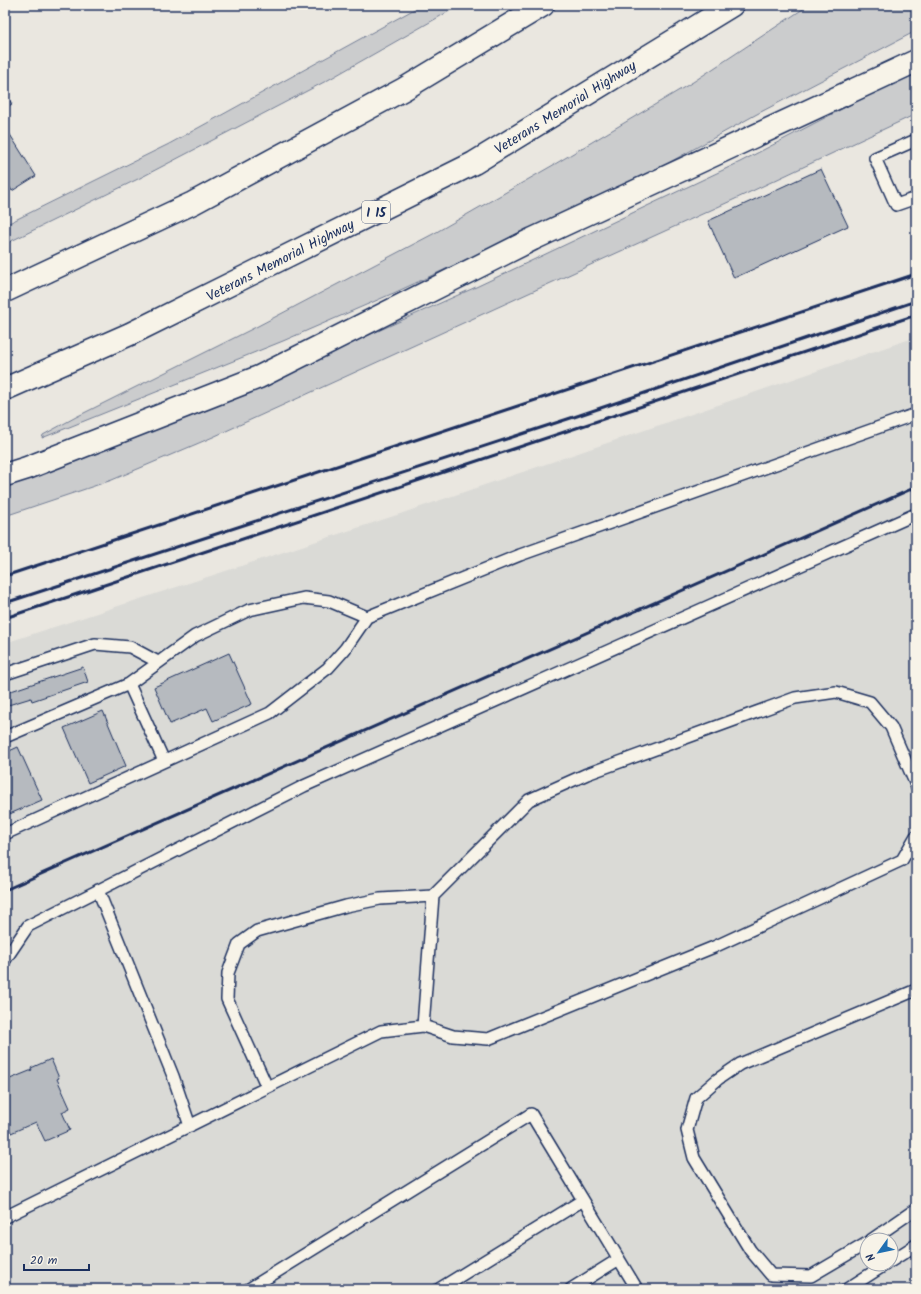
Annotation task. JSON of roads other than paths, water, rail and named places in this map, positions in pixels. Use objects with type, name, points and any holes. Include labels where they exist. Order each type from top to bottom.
[{"type":"highway","points":[[5,291],[192,203],[404,89],[543,5]]},
{"type":"highway","name":"Veterans Memorial Highway","points":[[5,389],[130,334],[474,163],[732,5]]},
{"type":"highway","points":[[5,475],[27,468],[259,377],[534,239],[916,61]]},
{"type":"lane","points":[[916,140],[874,158],[896,205],[916,198]]},
{"type":"lane","points":[[5,834],[270,714],[328,668],[345,649],[367,617],[520,555],[916,414]]},
{"type":"lane","points":[[5,960],[28,926],[304,786],[916,514]]},
{"type":"lane","points":[[5,737],[128,684],[195,636],[249,610],[304,598],[329,601],[367,617]]},
{"type":"lane","points":[[5,674],[95,644],[130,647],[158,662]]},
{"type":"lane","points":[[128,684],[164,761]]},
{"type":"lane","points":[[423,1026],[433,896],[529,800],[587,774],[795,698],[836,692],[870,702],[891,727],[916,785]]},
{"type":"lane","points":[[5,1218],[380,1031],[423,1026],[453,1036],[488,1040],[714,947],[902,860],[916,836]]},
{"type":"lane","points":[[98,890],[173,1076],[190,1126]]},
{"type":"lane","points":[[267,1087],[227,999],[228,973],[239,944],[257,931],[346,906],[380,899],[433,896]]},
{"type":"lane","points":[[859,1248],[811,1276],[772,1275],[750,1250],[694,1158],[687,1130],[696,1098],[718,1079],[740,1064],[916,990]]},
{"type":"lane","points":[[249,1289],[531,1114],[637,1289]]},
{"type":"lane","points":[[439,1289],[583,1200]]},
{"type":"lane","points":[[883,1232],[916,1209]]},
{"type":"lane","points":[[899,1256],[916,1245]]},
{"type":"lane","points":[[571,1289],[619,1259]]},
{"type":"lane","points":[[847,1289],[874,1272]]},
{"type":"railway","points":[[5,576],[916,274]]},
{"type":"railway","points":[[5,603],[577,416],[916,301]]},
{"type":"railway","points":[[5,618],[916,315]]},
{"type":"railway","points":[[5,890],[916,487]]}]
